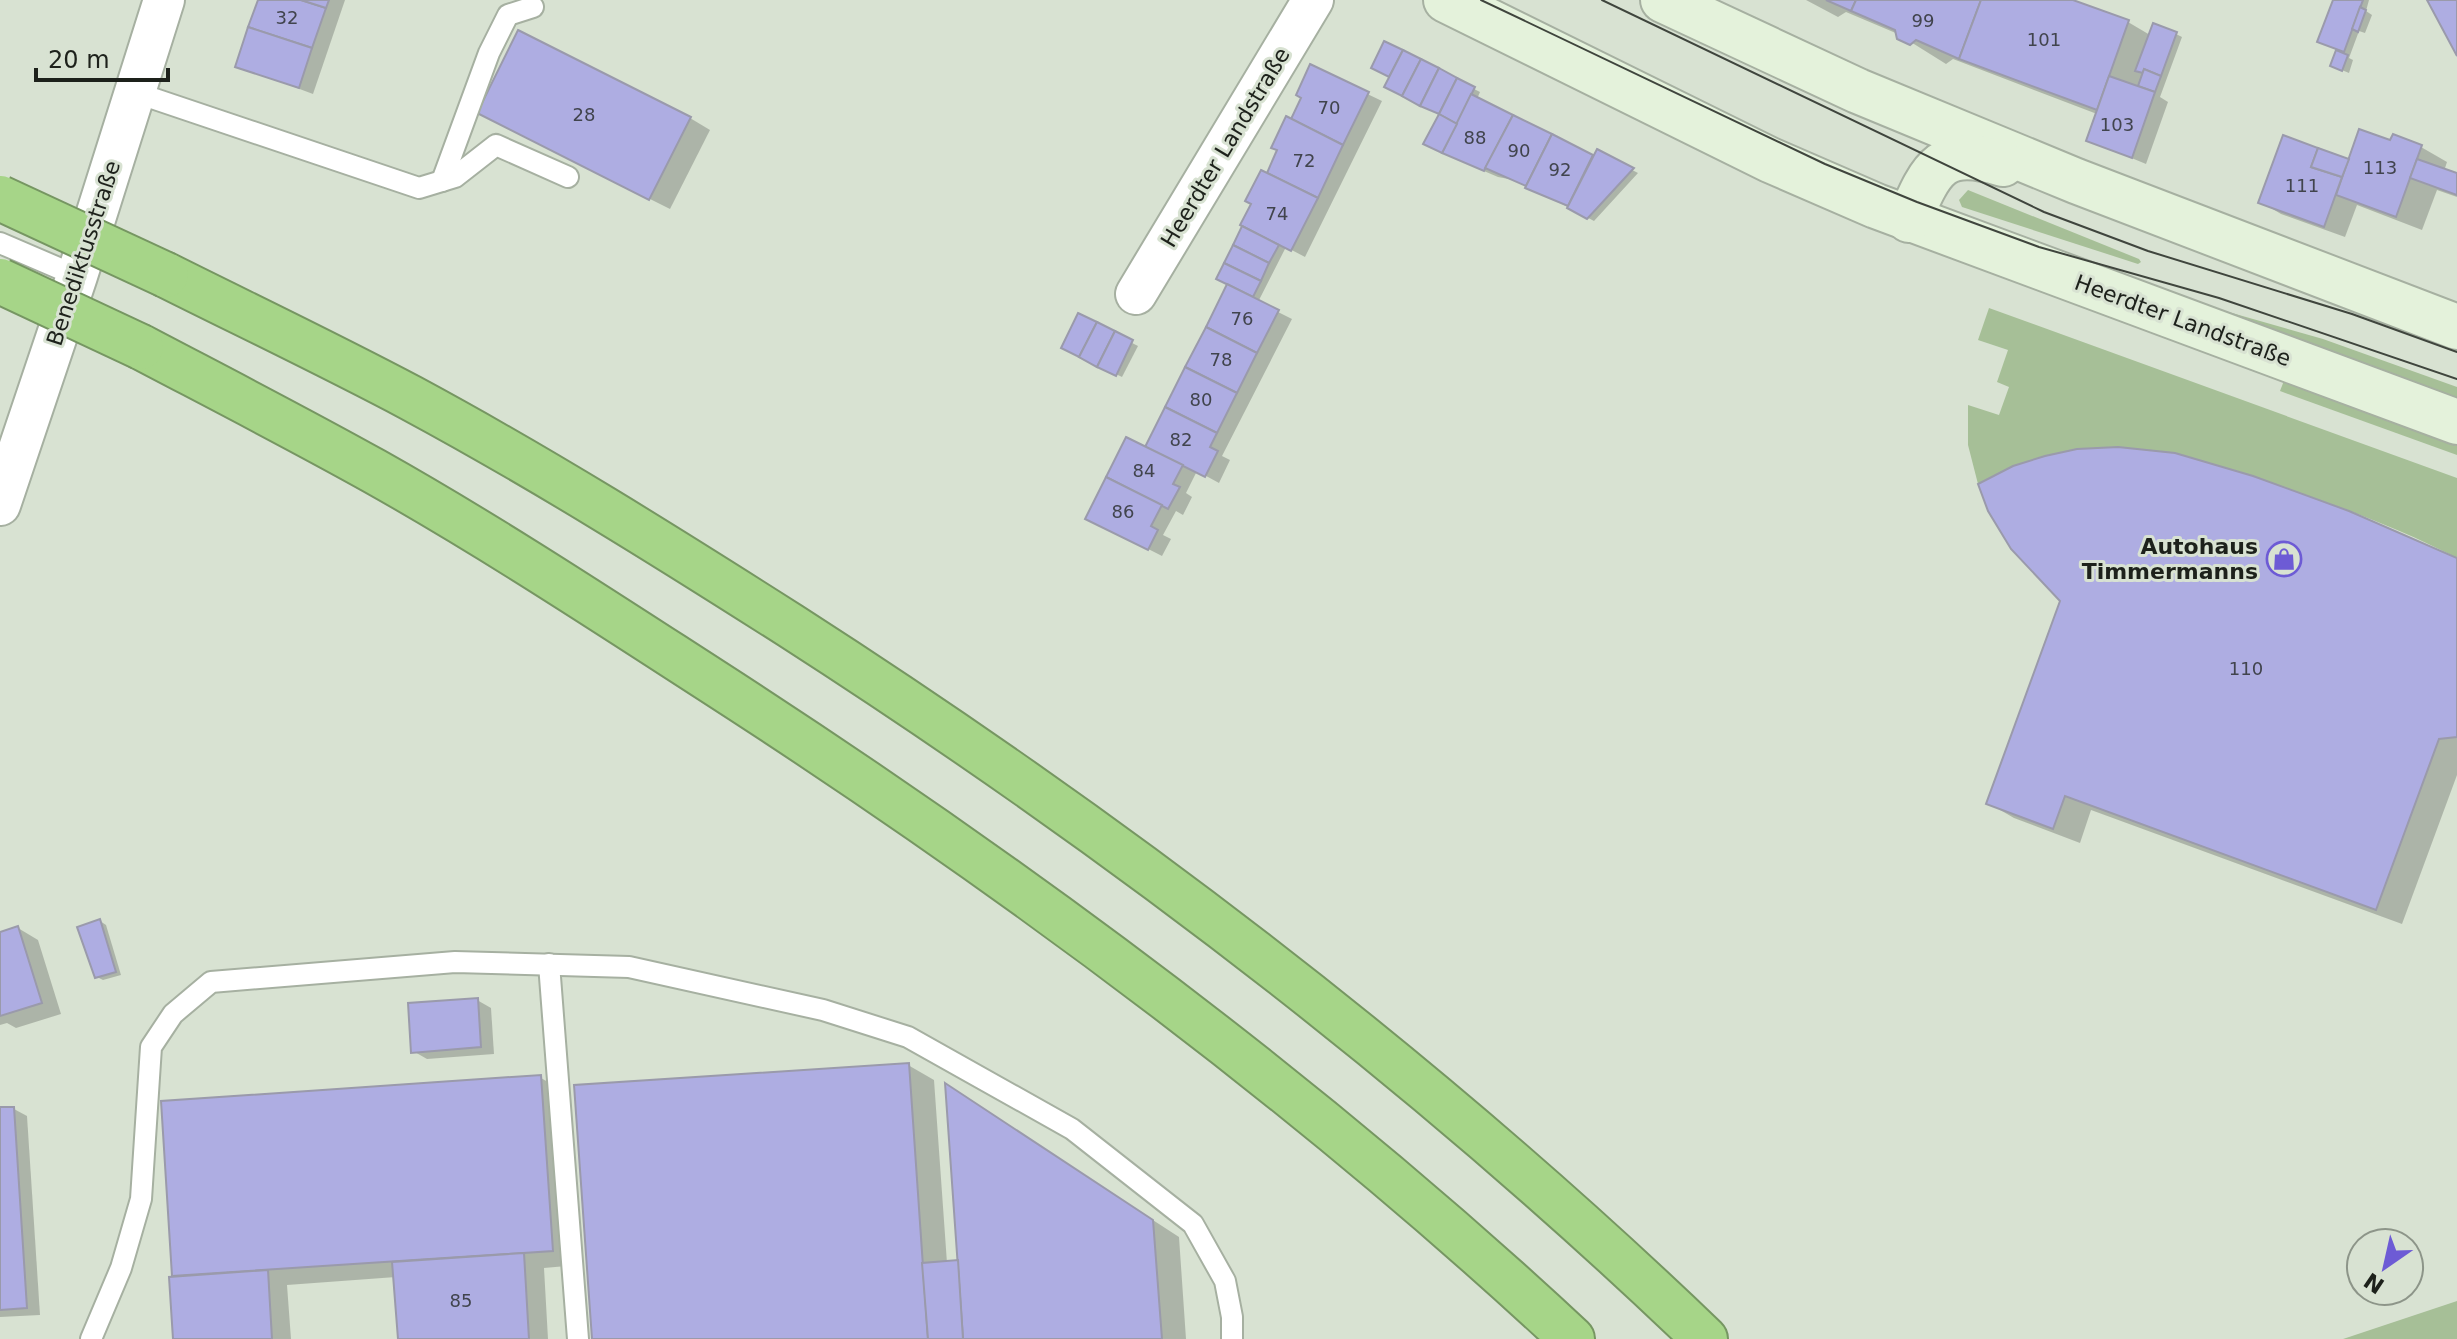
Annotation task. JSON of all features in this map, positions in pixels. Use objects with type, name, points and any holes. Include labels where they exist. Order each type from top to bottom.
[{"type":"highway","points":[[0,198],[166,275],[425,406],[668,548],[913,705],[1142,866],[1323,1006],[1505,1156],[1705,1339]]},
{"type":"highway","points":[[0,281],[141,347],[376,473],[625,624],[839,762],[1067,923],[1247,1062],[1406,1192],[1570,1337]]},
{"type":"main road","name":"Heerdter Landstraße","points":[[1446,0],[1770,160],[1909,220],[2457,422]]},
{"type":"main road","points":[[1663,0],[1844,84],[2063,174],[2457,327]]},
{"type":"main road","points":[[1909,220],[1940,164],[1954,156],[1974,156],[2038,177],[2063,174]]},
{"type":"street","name":"Benediktusstraße","points":[[0,505],[77,276],[164,0]]},
{"type":"street","name":"Heerdter Landstraße","points":[[1136,294],[1313,0]]},
{"type":"lane","points":[[442,181],[489,53],[508,15],[533,7]]},
{"type":"lane","points":[[134,92],[419,188],[455,177],[496,145],[568,177]]},
{"type":"lane","points":[[0,243],[77,276]]},
{"type":"lane","points":[[91,1339],[121,1268],[141,1199],[151,1047],[173,1014],[211,982],[455,962],[629,967],[823,1010],[908,1037],[1072,1129],[1193,1224],[1225,1281],[1232,1317],[1232,1339]]},
{"type":"lane","points":[[549,964],[578,1339]]},
{"type":"green space","points":[[1968,190],[2141,262],[2138,264],[1962,207],[1959,200]]},
{"type":"green space","points":[[2176,297],[2323,339],[2457,387],[2457,399]]},
{"type":"green space","points":[[1989,308],[2457,478],[2457,558],[2335,506],[2253,477],[2174,455],[2097,449],[2058,453],[2019,465],[1978,484],[1968,445],[1968,405],[1999,415],[2009,387],[1997,382],[2008,350],[1978,340]]},
{"type":"green space","points":[[2285,378],[2457,446],[2457,455],[2280,391]]},
{"type":"green space","points":[[2457,1301],[2457,1339],[2343,1339]]},
{"type":"building","points":[[258,0],[301,0],[326,8],[312,48],[248,27]]},
{"type":"building","points":[[301,0],[329,0],[326,8]]},
{"type":"building","points":[[1826,0],[1856,0],[1851,11]]},
{"type":"building","points":[[1856,0],[1981,0],[1959,59],[1916,40],[1910,45],[1897,39],[1895,30],[1851,11]]},
{"type":"building","points":[[1981,0],[2073,0],[2129,20],[2097,110],[1959,59]]},
{"type":"building","points":[[2333,0],[2363,0],[2344,52],[2317,42]]},
{"type":"building","points":[[2427,0],[2457,0],[2457,56]]},
{"type":"building","points":[[2360,7],[2366,10],[2358,32],[2352,29]]},
{"type":"building","points":[[2153,23],[2177,32],[2161,76],[2144,69],[2143,73],[2135,71]]},
{"type":"building","points":[[248,27],[312,48],[299,88],[235,67]]},
{"type":"building","points":[[518,30],[691,117],[649,200],[477,113]]},
{"type":"building","points":[[1384,41],[1403,50],[1389,77],[1371,68]]},
{"type":"building","points":[[1403,50],[1421,59],[1402,96],[1384,87]]},
{"type":"building","points":[[2336,50],[2348,55],[2342,71],[2330,66]]},
{"type":"building","points":[[1421,59],[1439,68],[1420,106],[1402,96]]},
{"type":"building","points":[[1310,64],[1369,92],[1343,145],[1291,119],[1301,98],[1296,95]]},
{"type":"building","points":[[1439,68],[1457,78],[1439,114],[1420,106]]},
{"type":"building","points":[[2144,69],[2161,76],[2155,92],[2138,86]]},
{"type":"building","points":[[2109,76],[2155,92],[2132,158],[2086,141]]},
{"type":"building","points":[[1457,78],[1475,87],[1457,124],[1439,114]]},
{"type":"building","points":[[1471,94],[1513,115],[1484,171],[1442,153]]},
{"type":"building","points":[[1439,114],[1457,124],[1442,153],[1423,144]]},
{"type":"building","points":[[1513,115],[1552,134],[1526,186],[1485,168]]},
{"type":"building","points":[[1286,116],[1343,145],[1318,198],[1267,173],[1277,150],[1271,148]]},
{"type":"building","points":[[2359,129],[2390,140],[2393,134],[2422,145],[2396,217],[2336,195]]},
{"type":"building","points":[[1552,134],[1593,155],[1568,206],[1525,188]]},
{"type":"building","points":[[2283,135],[2318,148],[2311,167],[2342,177],[2324,227],[2258,203]]},
{"type":"building","points":[[2318,148],[2349,159],[2342,177],[2311,167]]},
{"type":"building","points":[[1597,149],[1634,168],[1587,219],[1567,208]]},
{"type":"building","points":[[2417,159],[2457,173],[2457,195],[2410,178]]},
{"type":"building","points":[[1261,170],[1318,198],[1291,251],[1240,225],[1251,204],[1245,201]]},
{"type":"building","points":[[1242,226],[1279,245],[1269,263],[1233,245]]},
{"type":"building","points":[[1233,245],[1269,263],[1261,281],[1224,263]]},
{"type":"building","points":[[1224,263],[1261,281],[1253,297],[1216,279]]},
{"type":"building","points":[[1227,284],[1279,310],[1257,353],[1206,327]]},
{"type":"building","points":[[1078,313],[1097,322],[1079,357],[1061,348]]},
{"type":"building","points":[[1097,322],[1115,331],[1097,367],[1079,357]]},
{"type":"building","points":[[1206,327],[1257,353],[1237,393],[1185,367]]},
{"type":"building","points":[[1115,331],[1133,340],[1116,376],[1097,367]]},
{"type":"building","points":[[1185,367],[1237,393],[1217,433],[1165,407]]},
{"type":"building","points":[[1165,407],[1217,433],[1210,447],[1218,451],[1205,477],[1145,447]]},
{"type":"building","points":[[1126,437],[1183,465],[1173,484],[1180,487],[1168,509],[1106,477]]},
{"type":"building","points":[[2118,447],[2175,453],[2253,476],[2349,511],[2457,558],[2457,737],[2439,739],[2376,910],[2065,796],[2053,829],[1986,804],[2060,601],[2011,549],[1988,511],[1978,484],[2013,466],[2045,456],[2077,449]]},
{"type":"building","points":[[1106,477],[1162,505],[1151,526],[1158,530],[1148,550],[1085,519]]},
{"type":"building","points":[[100,919],[116,972],[95,978],[77,927]]},
{"type":"building","points":[[18,926],[42,1003],[0,1016],[0,932]]},
{"type":"building","points":[[478,998],[481,1047],[411,1053],[408,1003]]},
{"type":"building","points":[[909,1063],[928,1339],[592,1339],[574,1085]]},
{"type":"building","points":[[541,1075],[553,1251],[172,1276],[161,1101]]},
{"type":"building","points":[[945,1083],[1153,1220],[1162,1339],[963,1339]]},
{"type":"building","points":[[0,1107],[14,1107],[27,1308],[0,1310]]},
{"type":"building","points":[[524,1253],[529,1339],[398,1339],[392,1262]]},
{"type":"building","points":[[958,1260],[963,1339],[928,1339],[922,1263]]},
{"type":"building","points":[[268,1270],[272,1339],[173,1339],[169,1277]]},
{"type":"tram line","points":[[1481,0],[1825,164],[1917,202],[2039,247],[2219,298],[2457,379]]},
{"type":"tram line","points":[[1602,0],[2044,212],[2148,251],[2352,314],[2457,352]]},
{"type":"place","name":"Autohaus Timmermanns","points":[[2284,559]]}]
